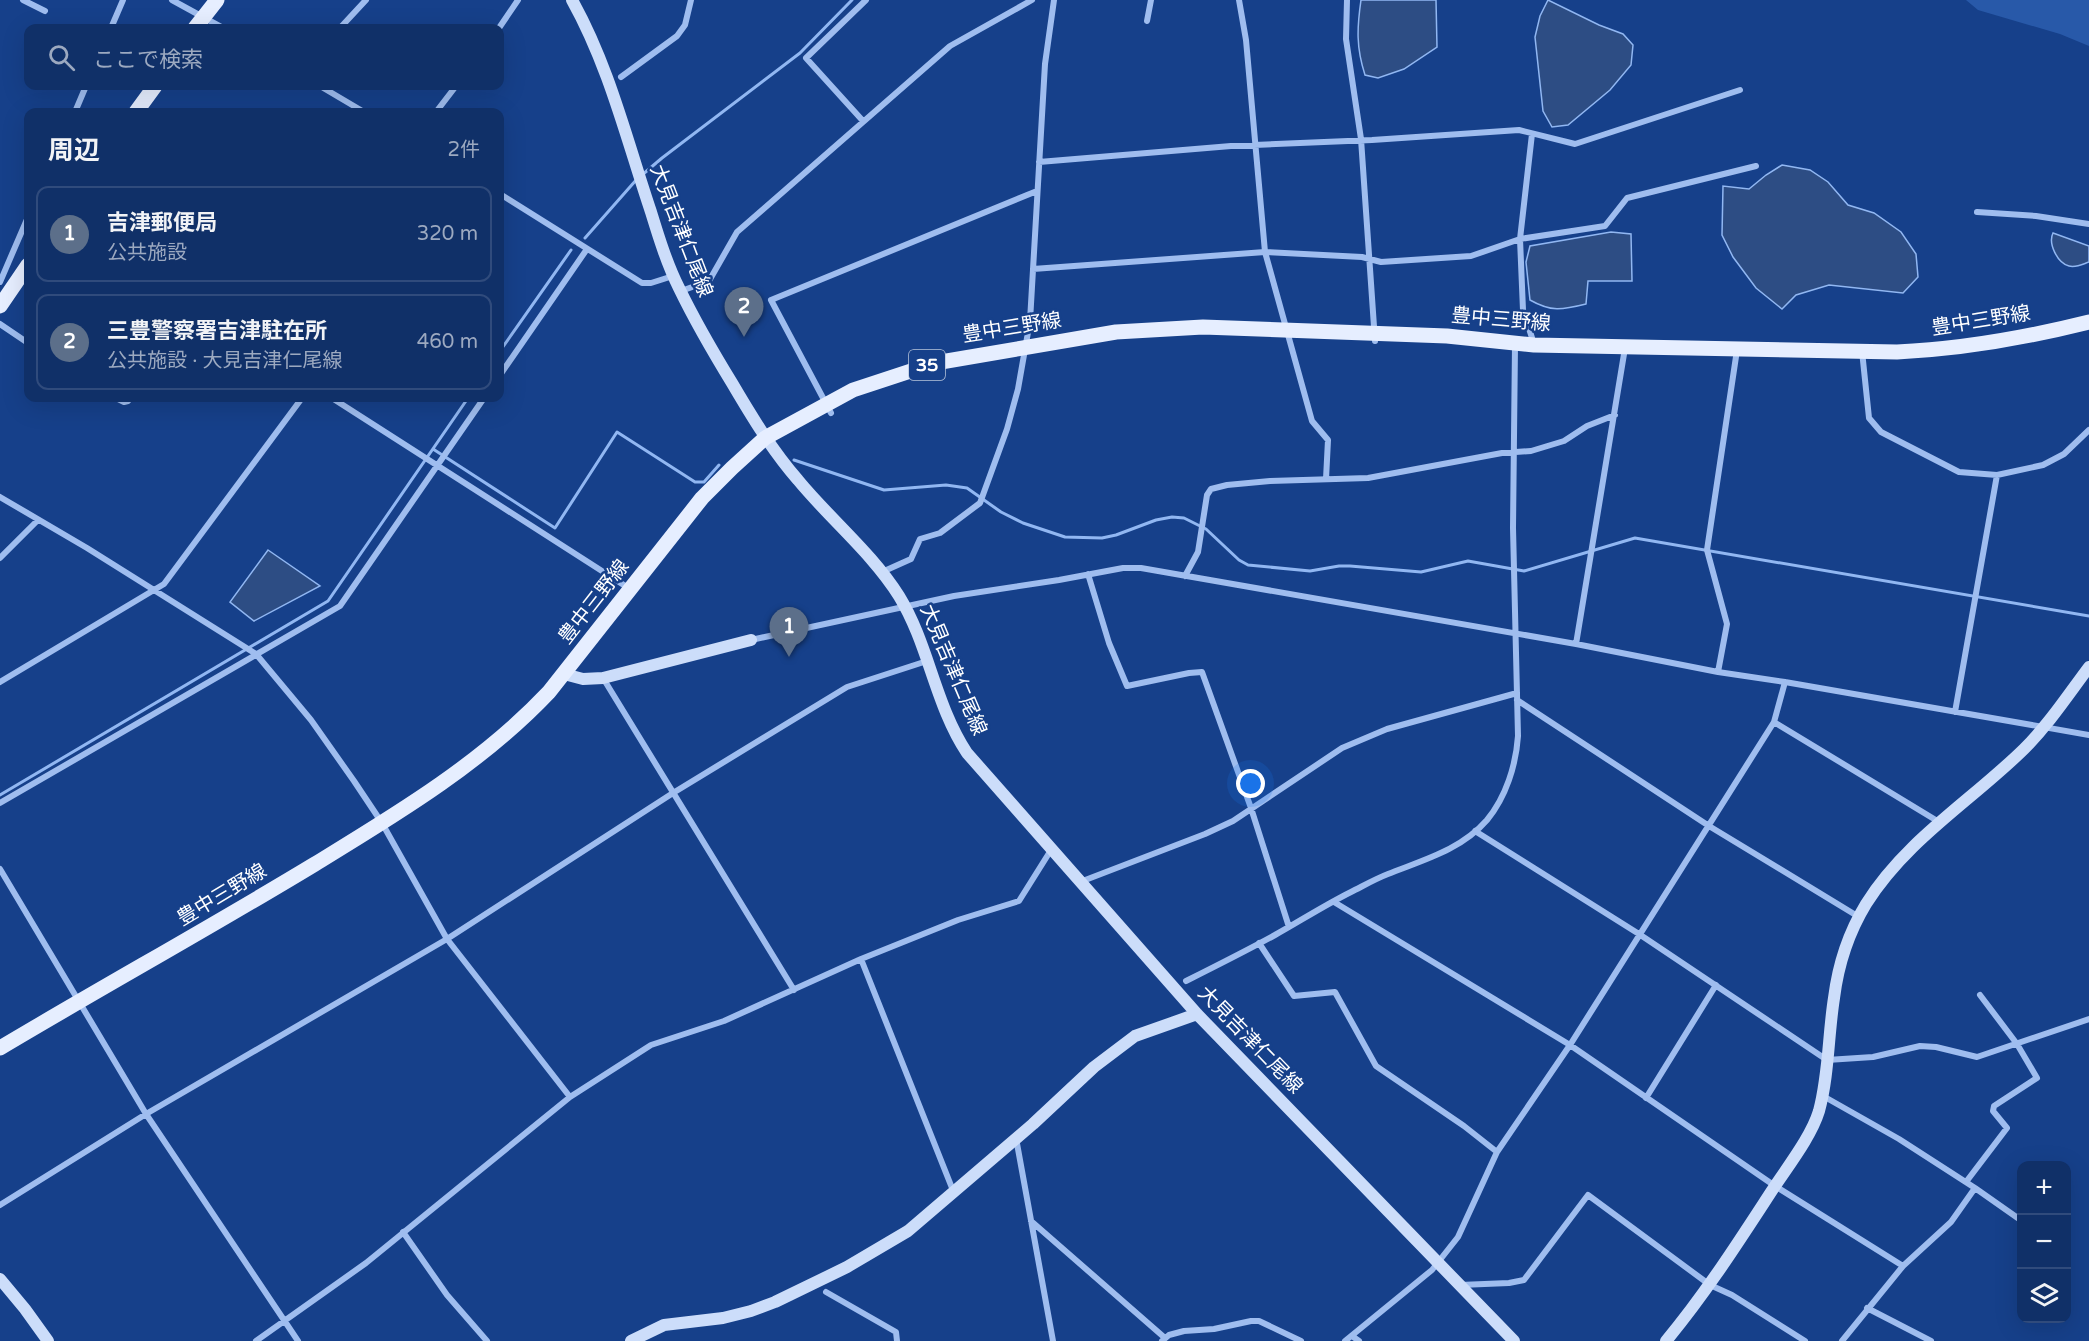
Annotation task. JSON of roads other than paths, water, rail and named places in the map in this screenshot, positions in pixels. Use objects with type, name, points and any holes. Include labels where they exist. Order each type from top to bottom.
[{"type":"main road","points":[[200,23],[217,0]]},
{"type":"main road","points":[[139,108],[152,90]]},
{"type":"main road","points":[[0,306],[24,271]]},
{"type":"main road","name":"豊中三野線","points":[[0,1048],[224,919],[382,823],[496,743],[523,720],[564,674],[702,498],[732,468],[765,438],[828,409],[862,386],[959,358],[1153,328],[1286,329],[1375,337],[1447,336],[1515,344],[1626,348],[1862,351],[1936,350],[1967,347],[2007,341],[2089,322]]},
{"type":"street","points":[[23,0],[45,11]]},
{"type":"street","points":[[113,24],[123,0]]},
{"type":"street","points":[[171,0],[200,23]]},
{"type":"street","points":[[344,24],[366,0]]},
{"type":"street","points":[[502,24],[518,0]]},
{"type":"street","name":"大見吉津仁尾線","points":[[572,0],[591,36],[606,75],[673,276],[705,338],[765,438],[797,479],[882,573],[905,606],[946,716],[967,753],[1197,1014],[1514,1341]]},
{"type":"street","points":[[621,77],[677,36],[685,25],[691,0]]},
{"type":"street","points":[[863,121],[806,58],[866,0]]},
{"type":"street","points":[[681,292],[709,281],[737,232],[950,46],[1032,0]]},
{"type":"street","points":[[882,573],[911,559],[920,539],[940,533],[980,503],[1008,429],[1026,347],[1046,64],[1054,0]]},
{"type":"street","points":[[1147,21],[1151,0]]},
{"type":"street","points":[[1239,0],[1246,40],[1265,252],[1312,422],[1328,440],[1326,479]]},
{"type":"street","points":[[1347,0],[1346,39],[1361,141],[1375,337]]},
{"type":"street","points":[[77,108],[84,90]]},
{"type":"street","points":[[326,90],[351,108]]},
{"type":"street","points":[[439,108],[453,90]]},
{"type":"street","points":[[1039,162],[1519,130],[1575,144],[1740,90]]},
{"type":"street","points":[[1532,134],[1520,239],[1523,310],[1534,345]]},
{"type":"street","points":[[1033,269],[1265,252],[1362,257],[1381,262],[1471,256],[1520,239],[1605,226],[1627,198],[1755,165]]},
{"type":"street","points":[[828,409],[771,300],[1037,191]]},
{"type":"street","points":[[504,197],[642,283],[651,283],[673,276]]},
{"type":"street","points":[[1977,212],[2036,216],[2089,224]]},
{"type":"street","points":[[0,282],[24,226]]},
{"type":"street","points":[[504,369],[587,249]]},
{"type":"street","points":[[0,324],[24,340]]},
{"type":"street","points":[[1186,981],[1385,875],[1455,846],[1487,820],[1500,800],[1515,762],[1518,736],[1513,453],[1515,344]]},
{"type":"street","points":[[1576,644],[1626,348]]},
{"type":"street","points":[[1718,672],[1727,624],[1707,550],[1737,350]]},
{"type":"street","points":[[1862,351],[1869,418],[1881,432],[1959,472],[1997,475],[2043,465],[2064,454],[2089,430]]},
{"type":"street","points":[[0,682],[164,584],[299,402]]},
{"type":"street","points":[[338,402],[630,589]]},
{"type":"street","points":[[0,804],[340,606],[481,402]]},
{"type":"street","points":[[1185,576],[1198,552],[1207,495],[1211,489],[1227,485],[1270,481],[1368,478],[1532,451],[1564,441],[1587,426],[1615,415]]},
{"type":"street","points":[[1955,712],[1997,475]]},
{"type":"street","points":[[0,497],[157,590],[256,654],[311,720],[382,823],[447,939],[570,1097]]},
{"type":"street","points":[[0,558],[38,520]]},
{"type":"street","points":[[564,674],[583,679],[603,678],[751,640],[905,606],[1123,568],[1141,568],[1576,644],[1718,672],[2089,735]]},
{"type":"street","points":[[1088,574],[1109,643],[1126,686],[1202,672],[1251,808],[1289,927]]},
{"type":"street","points":[[0,1205],[146,1114],[447,939],[673,794],[848,687],[927,661]]},
{"type":"street","points":[[1666,1341],[1710,1285],[1803,1143],[1818,1114],[1827,1060],[1833,998],[1849,939],[1865,906],[1889,871],[1939,822],[2045,727],[2089,667]]},
{"type":"street","points":[[603,678],[794,990]]},
{"type":"street","points":[[1345,1341],[1432,1270],[1458,1237],[1497,1152],[1570,1045],[1774,722],[1785,682]]},
{"type":"street","points":[[1079,882],[1233,821],[1342,748],[1387,729],[1517,697],[1710,826],[1860,917]]},
{"type":"street","points":[[1774,722],[1939,822]]},
{"type":"street","points":[[1475,831],[1639,934],[1827,1060],[1873,1057],[1920,1046],[1936,1047],[1977,1057],[2089,1019]]},
{"type":"street","points":[[256,1341],[366,1263],[570,1097],[651,1045],[724,1021],[861,959],[958,920],[1019,901],[1052,849]]},
{"type":"street","points":[[0,869],[146,1114],[298,1341]]},
{"type":"street","points":[[1334,902],[1570,1045],[1775,1186],[1903,1266]]},
{"type":"street","points":[[1259,943],[1294,996],[1335,992],[1376,1066],[1464,1126],[1497,1152]]},
{"type":"street","points":[[861,959],[866,977],[954,1193]]},
{"type":"street","points":[[1646,1098],[1716,986]]},
{"type":"street","points":[[1966,1182],[2007,1128],[1993,1112],[1994,1106],[2037,1078],[2017,1044],[1980,995]]},
{"type":"street","points":[[631,1341],[664,1325],[723,1318],[751,1311],[775,1302],[847,1267],[908,1231],[1033,1124],[1094,1067],[1135,1036],[1197,1014]]},
{"type":"street","points":[[1822,1095],[1899,1139],[2017,1217]]},
{"type":"street","points":[[1016,1137],[1053,1341]]},
{"type":"street","points":[[1842,1341],[1903,1266],[1952,1222],[1975,1188]]},
{"type":"street","points":[[1459,1285],[1509,1283],[1524,1280],[1588,1195],[1710,1285],[1732,1295],[1805,1341]]},
{"type":"street","points":[[1031,1221],[1164,1340],[1184,1331],[1214,1329],[1259,1321],[1300,1341]]},
{"type":"street","points":[[403,1232],[447,1295],[486,1341]]},
{"type":"street","points":[[0,1279],[48,1341]]},
{"type":"street","points":[[826,1292],[896,1332],[897,1341]]},
{"type":"street","points":[[1867,1308],[1931,1341]]},
{"type":"street","points":[[1352,1336],[1359,1341]]},
{"type":"waterway","points":[[642,175],[800,53],[852,0]]},
{"type":"waterway","points":[[585,238],[637,179]]},
{"type":"waterway","points":[[504,345],[571,250]]},
{"type":"waterway","points":[[0,795],[328,601],[465,402]]},
{"type":"waterway","points":[[433,449],[555,528],[617,432],[695,482],[704,482],[719,465]]},
{"type":"waterway","points":[[794,460],[884,490],[946,485],[967,488],[1001,512],[1023,523],[1065,537],[1102,538],[1156,520],[1172,517],[1184,518],[1206,529],[1239,560],[1248,565],[1310,571],[1350,566],[1421,572],[1468,561],[1524,571],[1635,538],[2089,616]]},
{"type":"place","name":"三豊警察署吉津駐在所","points":[[744,337]]},
{"type":"place","name":"吉津郵便局","points":[[789,657]]}]
